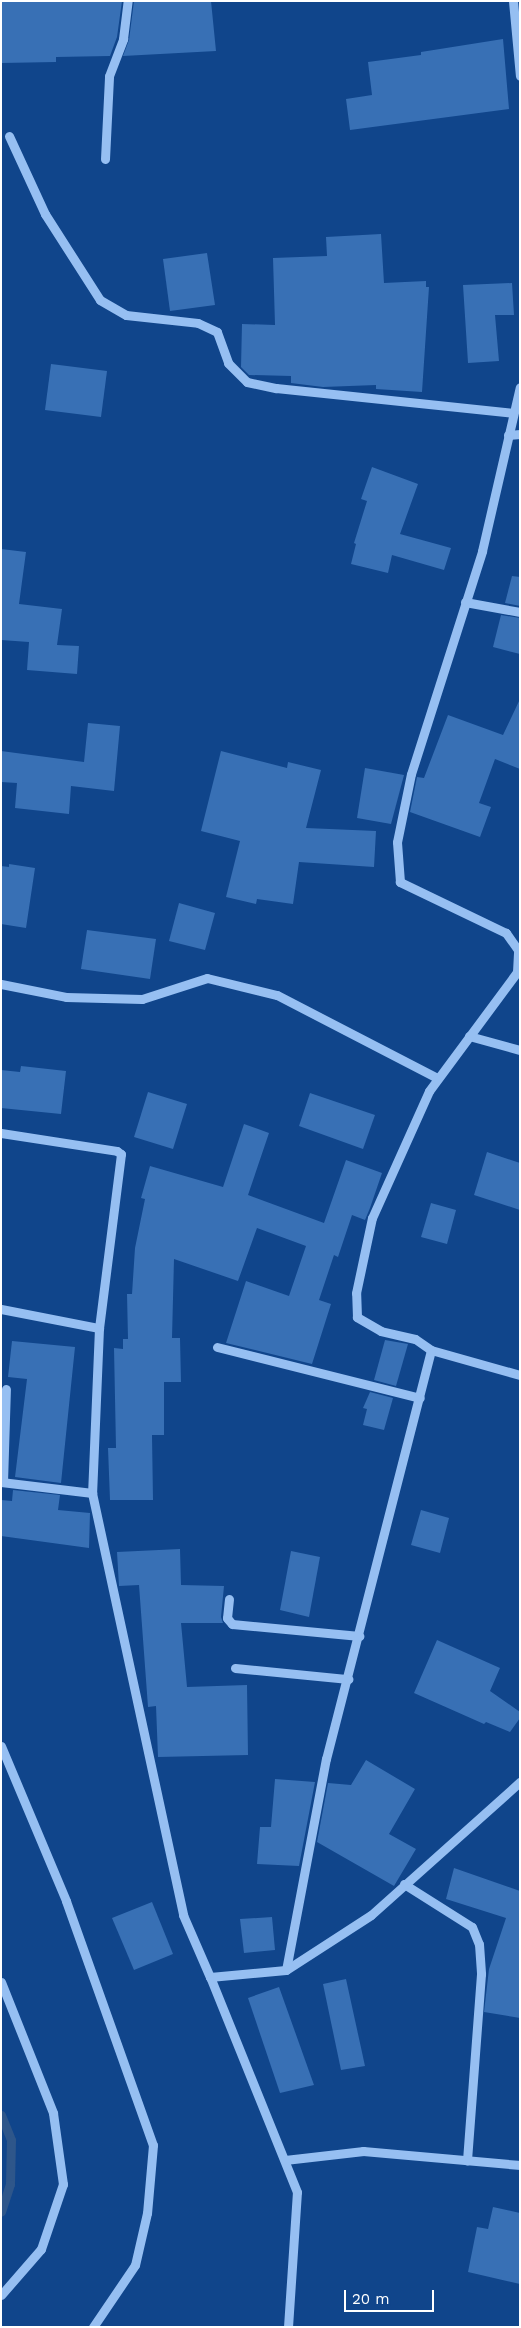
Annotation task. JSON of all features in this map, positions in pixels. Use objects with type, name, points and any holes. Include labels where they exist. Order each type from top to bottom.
[{"type":"street","points":[[105,159],[109,76],[123,39],[128,1]]},
{"type":"street","points":[[513,1],[520,76]]},
{"type":"street","points":[[9,136],[45,214],[100,300],[126,315],[198,322],[217,332],[228,364],[247,382],[276,388],[513,413]]},
{"type":"street","points":[[520,387],[482,551],[411,774],[396,842],[400,882],[506,933],[518,950],[517,972],[437,1078],[372,1218],[356,1292],[357,1317],[381,1331],[414,1339],[431,1350],[520,1375]]},
{"type":"street","points":[[508,435],[520,434]]},
{"type":"street","points":[[465,602],[520,612]]},
{"type":"street","points":[[1,984],[66,997],[142,999],[207,978],[277,995],[437,1078]]},
{"type":"street","points":[[469,1036],[520,1050]]},
{"type":"street","points":[[1,1133],[121,1154],[99,1328],[92,1493],[183,1915],[297,2192],[288,2327]]},
{"type":"street","points":[[1,1310],[99,1328]]},
{"type":"street","points":[[217,1347],[420,1398]]},
{"type":"street","points":[[286,1970],[326,1760],[431,1350]]},
{"type":"street","points":[[6,1389],[2,1482],[92,1493]]},
{"type":"street","points":[[229,1599],[228,1618],[232,1624],[359,1636]]},
{"type":"street","points":[[235,1668],[348,1679]]},
{"type":"street","points":[[1,1746],[66,1901],[153,2145],[147,2213],[136,2266],[93,2327]]},
{"type":"street","points":[[210,1977],[286,1970],[371,1915],[520,1782]]},
{"type":"street","points":[[404,1884],[472,1927],[479,1944],[481,1974],[467,2160]]},
{"type":"street","points":[[1,1982],[53,2113],[63,2184],[41,2249],[1,2295]]},
{"type":"street","points":[[285,2160],[363,2151],[520,2165]]},
{"type":"building","points":[[1,1],[122,1],[117,37],[110,56],[56,57],[56,62],[1,63]]},
{"type":"building","points":[[134,1],[211,1],[216,51],[123,56],[129,40]]},
{"type":"building","points":[[503,39],[509,109],[350,130],[346,99],[372,95],[368,62],[421,55],[421,52]]},
{"type":"building","points":[[381,234],[384,283],[426,281],[426,287],[429,287],[422,392],[376,389],[376,385],[323,387],[291,383],[291,376],[249,375],[241,367],[242,324],[275,325],[273,258],[327,256],[326,237]]},
{"type":"building","points":[[207,253],[215,305],[170,311],[163,259]]},
{"type":"building","points":[[512,283],[514,315],[495,315],[499,361],[468,363],[463,285]]},
{"type":"building","points":[[51,364],[107,371],[101,417],[45,410]]},
{"type":"building","points":[[372,467],[418,484],[400,534],[451,548],[444,570],[392,555],[388,573],[351,564],[356,544],[354,543],[367,501],[361,499]]},
{"type":"building","points":[[1,549],[26,552],[19,604],[62,609],[57,645],[79,646],[77,674],[27,670],[29,642],[1,640]]},
{"type":"building","points":[[512,576],[520,577],[520,606],[505,603]]},
{"type":"building","points":[[501,615],[520,618],[520,654],[493,647]]},
{"type":"building","points":[[520,699],[520,769],[495,759],[479,803],[491,807],[480,837],[410,812],[417,777],[424,778],[448,715],[503,735]]},
{"type":"building","points":[[88,723],[120,726],[114,791],[71,786],[69,814],[15,808],[17,783],[1,782],[1,751],[84,762]]},
{"type":"building","points":[[221,751],[287,768],[288,762],[321,770],[306,828],[376,831],[374,867],[299,862],[293,904],[257,899],[256,904],[226,897],[240,841],[201,831]]},
{"type":"building","points":[[365,768],[404,775],[391,824],[357,818]]},
{"type":"building","points":[[9,864],[35,868],[26,928],[1,924],[1,866],[9,867]]},
{"type":"building","points":[[179,903],[215,913],[205,950],[169,941]]},
{"type":"building","points":[[87,930],[156,939],[150,979],[81,969]]},
{"type":"building","points":[[21,1066],[66,1071],[61,1114],[1,1108],[1,1070],[20,1072]]},
{"type":"building","points":[[148,1092],[187,1104],[173,1149],[134,1137]]},
{"type":"building","points":[[310,1093],[375,1115],[363,1149],[299,1126]]},
{"type":"building","points":[[244,1124],[269,1133],[248,1195],[324,1223],[346,1160],[382,1173],[370,1208],[365,1220],[352,1215],[338,1257],[334,1255],[319,1300],[331,1304],[312,1364],[226,1343],[246,1281],[289,1296],[306,1246],[257,1228],[238,1281],[174,1259],[172,1338],[180,1338],[181,1382],[164,1382],[164,1435],[152,1435],[153,1500],[110,1500],[108,1448],[116,1448],[114,1348],[123,1349],[123,1339],[128,1339],[127,1294],[132,1294],[135,1248],[145,1199],[141,1198],[150,1166],[223,1187]]},
{"type":"building","points":[[487,1152],[520,1163],[520,1210],[474,1195]]},
{"type":"building","points":[[431,1203],[456,1210],[447,1244],[421,1237]]},
{"type":"building","points":[[385,1340],[408,1344],[396,1386],[374,1380]]},
{"type":"building","points":[[12,1341],[75,1347],[61,1483],[15,1477],[27,1379],[8,1377]]},
{"type":"building","points":[[370,1392],[393,1398],[384,1430],[363,1425],[367,1409],[363,1408]]},
{"type":"building","points":[[13,1490],[60,1495],[58,1510],[90,1513],[89,1548],[1,1536],[1,1500],[12,1501]]},
{"type":"building","points":[[421,1510],[449,1518],[440,1553],[411,1545]]},
{"type":"building","points":[[180,1549],[181,1585],[224,1586],[221,1617],[223,1623],[181,1623],[187,1687],[247,1685],[248,1755],[158,1757],[156,1706],[148,1707],[139,1585],[119,1586],[117,1552]]},
{"type":"building","points":[[291,1551],[320,1557],[309,1617],[280,1610]]},
{"type":"building","points":[[437,1640],[500,1668],[490,1691],[520,1712],[520,1718],[510,1732],[486,1722],[484,1724],[414,1693]]},
{"type":"building","points":[[366,1760],[415,1789],[389,1834],[416,1849],[394,1886],[317,1842],[328,1783],[351,1785]]},
{"type":"building","points":[[275,1779],[315,1782],[299,1866],[257,1864],[260,1827],[271,1827]]},
{"type":"building","points":[[454,1868],[520,1891],[520,2018],[484,2012],[489,1969],[506,1918],[446,1899]]},
{"type":"building","points":[[152,1902],[173,1954],[134,1970],[112,1918]]},
{"type":"building","points":[[272,1917],[275,1950],[244,1953],[240,1919]]},
{"type":"building","points":[[346,1979],[365,2066],[341,2070],[323,1984]]},
{"type":"building","points":[[279,1987],[314,2085],[280,2093],[248,1998]]},
{"type":"building","points":[[493,2207],[520,2213],[520,2284],[468,2272],[477,2227],[488,2229]]},
{"type":"waterway","points":[[1,2115],[11,2140],[10,2184],[1,2212]]}]
